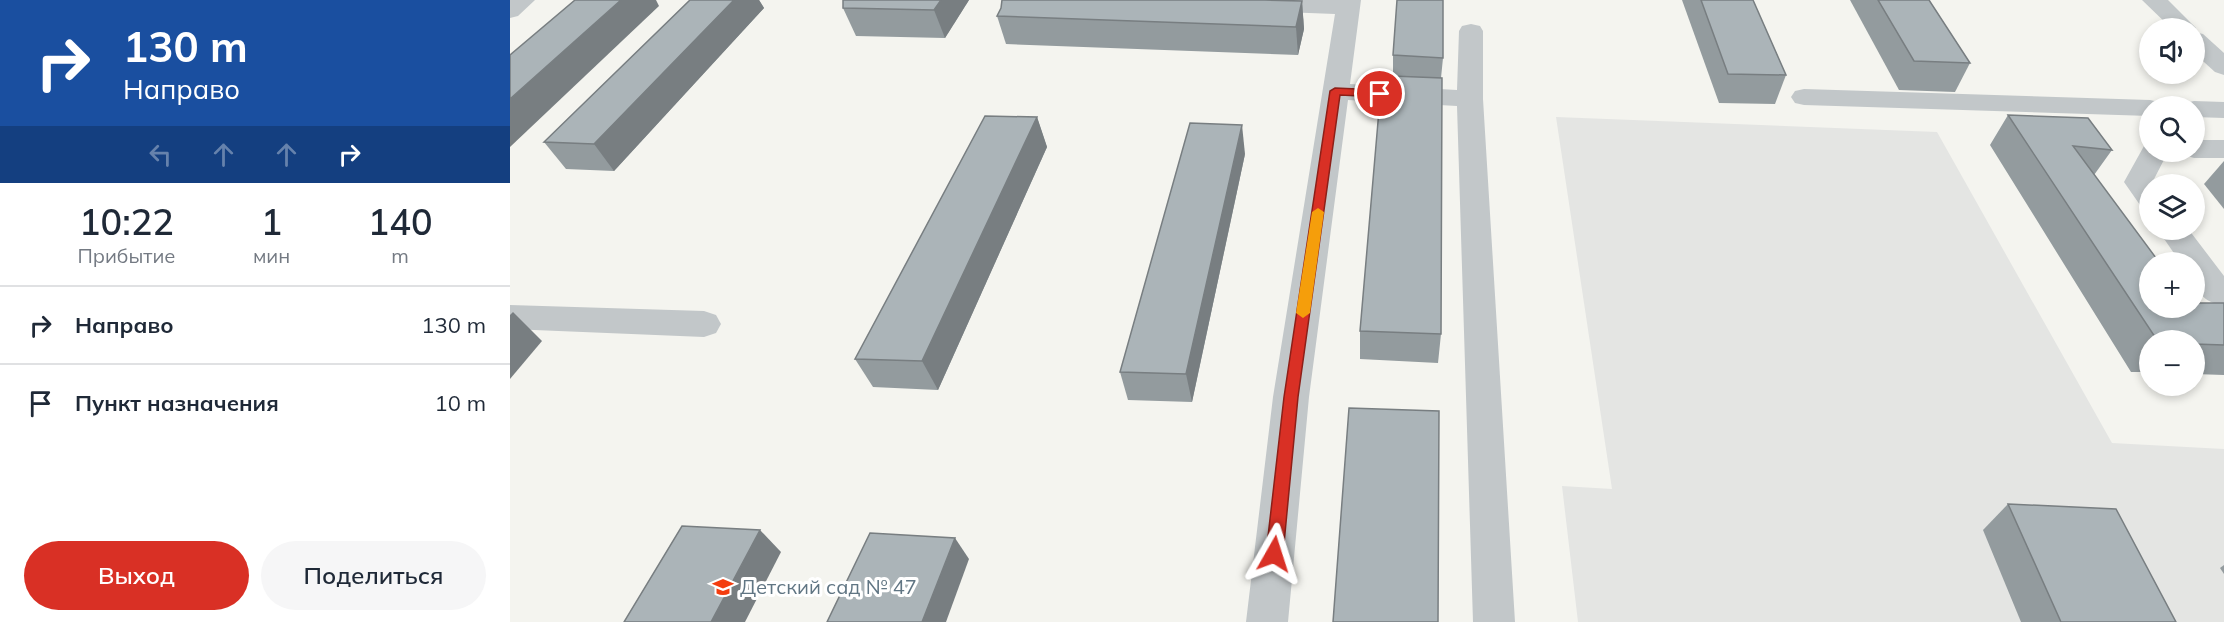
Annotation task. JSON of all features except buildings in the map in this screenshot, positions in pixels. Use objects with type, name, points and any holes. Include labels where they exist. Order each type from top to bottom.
[{"type":"lane","points":[[510,11],[523,0]]},
{"type":"lane","points":[[2154,0],[2173,18]]},
{"type":"lane","points":[[1234,3],[1349,4],[1291,397],[1267,622]]},
{"type":"lane","points":[[1471,31],[1470,99],[1494,622]]},
{"type":"lane","points":[[2205,50],[2224,68]]},
{"type":"lane","points":[[1335,91],[1470,99]]},
{"type":"lane","points":[[1804,97],[2139,108]]},
{"type":"lane","points":[[2205,109],[2224,110]]},
{"type":"lane","points":[[2205,149],[2224,149]]},
{"type":"lane","points":[[2180,240],[2219,293]]},
{"type":"lane","points":[[510,316],[704,324]]},
{"type":"shaded area","points":[[1556,117],[1937,132],[2112,443],[2224,449],[2224,622],[1578,622],[1562,486],[1612,489]]},
{"type":"slow traffic","points":[[1303,313],[1318,212]]},
{"type":"place","name":"Детский сад № 47","points":[[723,587]]},
{"type":"route","points":[[1274,554],[1291,397],[1335,91],[1380,94]]}]
